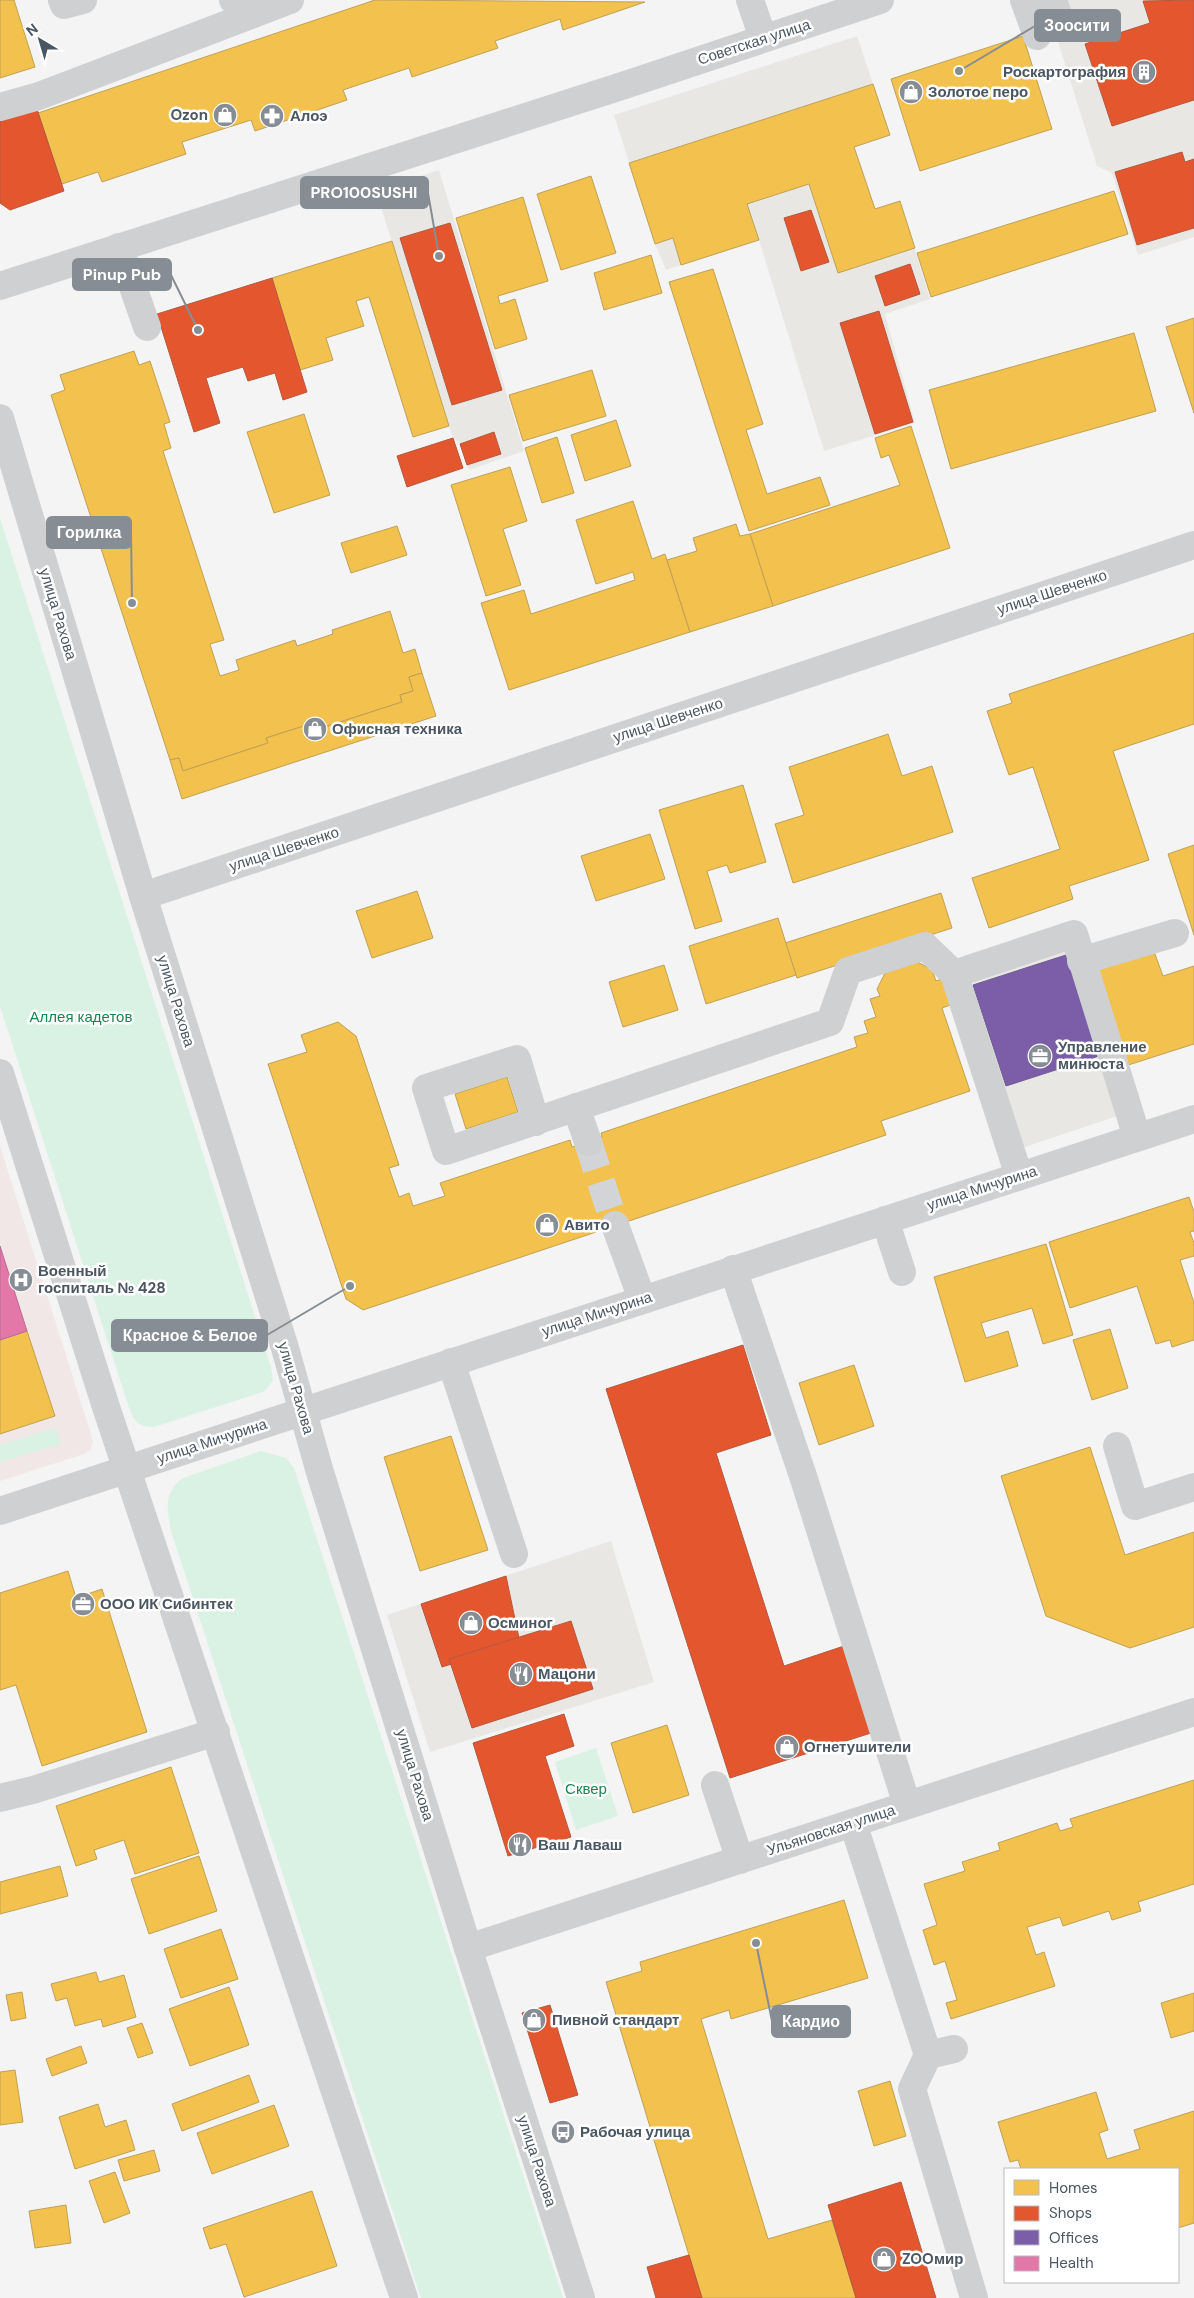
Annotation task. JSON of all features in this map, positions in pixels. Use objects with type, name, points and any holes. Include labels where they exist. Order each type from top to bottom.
[{"type":"street","points":[[62,0],[64,5],[83,0]]},
{"type":"street","points":[[0,108],[39,96],[242,7],[290,0]]},
{"type":"street","points":[[750,0],[763,38]]},
{"type":"street","name":"Советская улица","points":[[0,286],[628,84],[880,0]]},
{"type":"street","points":[[1024,0],[1036,36]]},
{"type":"street","points":[[1053,0],[1062,27]]},
{"type":"street","points":[[120,247],[146,328]]},
{"type":"street","name":"улица Рахова","points":[[0,418],[142,896],[286,1348],[319,1469],[468,1948],[581,2298]]},
{"type":"street","name":"улица Шевченко","points":[[142,896],[1194,545]]},
{"type":"street","points":[[1081,961],[1176,933]]},
{"type":"street","points":[[954,974],[1074,934],[1137,1137]]},
{"type":"street","points":[[536,1122],[830,1022],[848,971],[925,946],[954,974],[1019,1176]]},
{"type":"street","points":[[0,1073],[126,1469],[216,1732],[404,2298]]},
{"type":"street","points":[[576,1107],[588,1142]]},
{"type":"street","name":"улица Мичурина","points":[[0,1512],[303,1410],[1194,1119]]},
{"type":"street","points":[[885,1220],[902,1272]]},
{"type":"street","points":[[615,1225],[642,1299]]},
{"type":"street","points":[[733,1269],[803,1476],[907,1806]]},
{"type":"street","points":[[451,1362],[514,1554]]},
{"type":"street","points":[[1117,1446],[1135,1506],[1194,1488]]},
{"type":"street","name":"Ульяновская улица","points":[[468,1948],[1194,1712]]},
{"type":"street","points":[[0,1798],[34,1790],[216,1732]]},
{"type":"street","points":[[715,1785],[740,1860]]},
{"type":"street","points":[[853,1823],[928,2055],[912,2089],[974,2298]]},
{"type":"street","points":[[928,2055],[954,2049]]},
{"type":"shaded area","points":[[1045,0],[1194,0],[1194,237],[1138,255],[1112,173],[1097,166]]},
{"type":"shaded area","points":[[857,36],[890,135],[855,147],[875,208],[900,201],[930,299],[885,314],[915,423],[824,451],[759,240],[666,270],[655,244],[614,115]]},
{"type":"shaded area","points":[[439,170],[524,451],[469,470],[460,444],[453,438],[449,426],[376,191]]},
{"type":"shaded area","points":[[1066,924],[1126,1113],[1013,1151],[956,960]]},
{"type":"shaded area","name":"Военный госпиталь № 428","points":[[0,1146],[93,1441],[91,1449],[84,1454],[0,1481]]},
{"type":"shaded area","points":[[611,1541],[654,1682],[430,1752],[387,1615]]},
{"type":"green space","name":"Аллея кадетов","points":[[0,518],[271,1367],[273,1380],[265,1391],[154,1427],[139,1424],[130,1411],[0,1006]]},
{"type":"green space","points":[[56,1428],[61,1444],[0,1462],[0,1445]]},
{"type":"green space","points":[[261,1451],[286,1458],[294,1468],[563,2298],[421,2298],[171,1531],[168,1516],[169,1496],[183,1478]]},
{"type":"green space","name":"Сквер","points":[[596,1748],[618,1816],[576,1830],[555,1762]]},
{"type":"building: Homes","points":[[0,0],[14,0],[35,67],[0,78]]},
{"type":"building: Homes","points":[[375,0],[645,2],[563,30],[560,19],[495,41],[498,48],[412,77],[409,68],[343,90],[347,100],[255,131],[251,120],[182,142],[186,154],[102,182],[98,172],[62,184],[38,113]]},
{"type":"building: Homes","points":[[1023,36],[1052,129],[920,171],[891,79]]},
{"type":"building: Homes","points":[[873,84],[890,135],[854,147],[875,209],[900,201],[915,248],[838,273],[809,184],[747,204],[759,240],[681,265],[673,238],[655,244],[629,163]]},
{"type":"building: Homes","points":[[591,176],[616,253],[561,270],[537,194]]},
{"type":"building: Homes","points":[[1114,191],[1128,234],[931,297],[917,253]]},
{"type":"building: Homes","points":[[523,197],[548,281],[498,296],[500,304],[515,299],[527,339],[495,349],[456,218]]},
{"type":"building: Homes","points":[[392,241],[449,426],[413,437],[369,297],[356,301],[364,326],[326,338],[333,360],[300,370],[272,278]]},
{"type":"building: Homes","points":[[651,255],[662,293],[604,310],[594,273]]},
{"type":"building: Homes","points":[[713,269],[763,424],[746,430],[767,494],[820,477],[830,505],[749,531],[669,282]]},
{"type":"building: Homes","points":[[1194,318],[1194,413],[1166,327]]},
{"type":"building: Homes","points":[[1134,333],[1156,411],[951,469],[929,390]]},
{"type":"building: Homes","points":[[134,351],[139,365],[150,361],[170,422],[164,424],[171,448],[163,451],[224,640],[210,644],[220,676],[239,670],[236,660],[295,640],[297,646],[333,634],[332,630],[390,611],[403,653],[415,649],[422,673],[409,677],[413,691],[400,695],[402,702],[309,732],[307,725],[266,738],[268,743],[183,771],[179,758],[170,760],[51,395],[65,390],[60,375]]},
{"type":"building: Homes","points":[[592,370],[606,416],[523,441],[509,395]]},
{"type":"building: Homes","points":[[304,414],[330,495],[274,513],[247,432]]},
{"type":"building: Homes","points":[[616,420],[631,466],[585,481],[571,435]]},
{"type":"building: Homes","points":[[911,426],[950,548],[773,606],[750,534],[900,485],[889,455],[881,458],[875,438]]},
{"type":"building: Homes","points":[[557,437],[574,493],[542,503],[525,448]]},
{"type":"building: Homes","points":[[510,467],[527,521],[503,529],[521,585],[486,596],[451,485]]},
{"type":"building: Homes","points":[[633,501],[652,559],[665,554],[690,632],[509,690],[481,603],[524,590],[531,614],[635,580],[633,572],[596,584],[576,520]]},
{"type":"building: Homes","points":[[736,524],[740,536],[750,534],[773,606],[690,632],[667,560],[697,551],[693,538]]},
{"type":"building: Homes","points":[[397,526],[407,555],[351,573],[341,543]]},
{"type":"building: Homes","points":[[1194,633],[1194,724],[1113,751],[1149,860],[1069,886],[1073,899],[989,928],[972,878],[1060,849],[1033,767],[1009,775],[987,711],[1012,703],[1009,694]]},
{"type":"building: Homes","points":[[422,673],[436,716],[182,799],[170,760],[179,758],[183,771],[268,743],[266,738],[307,725],[309,732],[402,702],[400,695],[413,691],[409,677]]},
{"type":"building: Homes","points":[[888,734],[902,776],[932,766],[953,832],[793,883],[775,824],[804,815],[789,767]]},
{"type":"building: Homes","points":[[743,785],[766,862],[730,873],[727,865],[707,871],[722,921],[695,929],[659,810]]},
{"type":"building: Homes","points":[[650,834],[665,879],[596,901],[581,856]]},
{"type":"building: Homes","points":[[1194,845],[1194,935],[1168,854]]},
{"type":"building: Homes","points":[[417,891],[433,938],[372,958],[356,911]]},
{"type":"building: Homes","points":[[941,893],[952,928],[797,978],[785,943]]},
{"type":"building: Homes","points":[[778,918],[796,975],[706,1004],[689,946]]},
{"type":"building: Homes","points":[[1152,946],[1163,976],[1194,966],[1194,1044],[1122,1067],[1089,966]]},
{"type":"building: Homes","points":[[918,962],[932,970],[936,981],[944,978],[953,1004],[942,1008],[970,1091],[881,1121],[886,1135],[363,1310],[346,1299],[268,1064],[307,1052],[301,1035],[338,1022],[356,1036],[399,1165],[389,1168],[399,1197],[409,1193],[413,1206],[445,1196],[440,1183],[570,1140],[572,1147],[588,1142],[602,1137],[601,1133],[857,1047],[854,1037],[868,1033],[864,1021],[876,1017],[870,999],[880,996],[877,989],[885,973]]},
{"type":"building: Homes","points":[[664,965],[678,1010],[623,1027],[609,982]]},
{"type":"building: Homes","points":[[507,1077],[518,1112],[466,1129],[455,1094]]},
{"type":"building: Homes","points":[[1189,1197],[1194,1212],[1194,1231],[1190,1232],[1194,1243],[1194,1256],[1180,1260],[1194,1303],[1194,1340],[1172,1347],[1170,1340],[1156,1344],[1137,1286],[1070,1308],[1049,1242]]},
{"type":"building: Homes","points":[[1046,1244],[1073,1335],[1043,1344],[1032,1308],[981,1323],[986,1338],[1008,1331],[1018,1366],[965,1382],[934,1277]]},
{"type":"building: Homes","points":[[1110,1329],[1128,1388],[1092,1400],[1073,1340]]},
{"type":"building: Homes","points":[[27,1331],[55,1416],[0,1434],[0,1340]]},
{"type":"building: Homes","points":[[854,1365],[874,1426],[819,1445],[799,1383]]},
{"type":"building: Homes","points":[[451,1436],[488,1550],[420,1571],[384,1457]]},
{"type":"building: Homes","points":[[1090,1447],[1125,1555],[1194,1532],[1194,1627],[1130,1648],[1046,1616],[1001,1476]]},
{"type":"building: Homes","points":[[68,1571],[76,1598],[102,1589],[147,1732],[42,1766],[16,1685],[0,1690],[0,1593]]},
{"type":"building: Homes","points":[[667,1725],[689,1795],[633,1813],[611,1743]]},
{"type":"building: Homes","points":[[171,1767],[199,1853],[135,1874],[124,1840],[94,1850],[97,1859],[76,1866],[56,1806]]},
{"type":"building: Homes","points":[[1194,1780],[1194,1884],[1138,1902],[1141,1911],[1112,1920],[1109,1911],[1063,1926],[1060,1917],[1027,1927],[1036,1955],[1044,1952],[1055,1986],[951,2019],[946,2003],[957,2000],[945,1961],[934,1965],[923,1930],[937,1925],[924,1884],[965,1871],[962,1862],[1000,1850],[998,1843],[1057,1823],[1060,1831],[1073,1827],[1070,1819]]},
{"type":"building: Homes","points":[[199,1856],[217,1911],[149,1934],[131,1879]]},
{"type":"building: Homes","points":[[60,1866],[68,1896],[0,1914],[0,1882]]},
{"type":"building: Homes","points":[[844,1900],[868,1978],[731,2019],[729,2010],[701,2019],[768,2239],[832,2220],[856,2298],[702,2298],[606,1982],[642,1971],[640,1962]]},
{"type":"building: Homes","points":[[221,1929],[238,1979],[181,1998],[164,1949]]},
{"type":"building: Homes","points":[[96,1972],[99,1982],[124,1975],[136,2017],[103,2027],[101,2019],[75,2026],[67,1998],[56,2001],[51,1984]]},
{"type":"building: Homes","points":[[229,1987],[249,2045],[190,2066],[169,2009]]},
{"type":"building: Homes","points":[[22,1992],[26,2018],[11,2021],[6,1995]]},
{"type":"building: Homes","points":[[1194,1993],[1194,2031],[1171,2038],[1161,2003]]},
{"type":"building: Homes","points":[[142,2023],[153,2053],[138,2058],[127,2028]]},
{"type":"building: Homes","points":[[81,2046],[87,2063],[52,2076],[46,2059]]},
{"type":"building: Homes","points":[[15,2070],[23,2122],[0,2125],[0,2072]]},
{"type":"building: Homes","points":[[249,2075],[259,2102],[182,2131],[172,2104]]},
{"type":"building: Homes","points":[[890,2081],[906,2136],[874,2146],[858,2091]]},
{"type":"building: Homes","points":[[1096,2092],[1108,2130],[1099,2133],[1107,2159],[1140,2149],[1134,2130],[1194,2111],[1194,2223],[1179,2228],[1179,2168],[1021,2168],[1018,2160],[1010,2162],[998,2122]]},
{"type":"building: Homes","points":[[98,2104],[105,2127],[126,2120],[135,2150],[75,2169],[59,2117]]},
{"type":"building: Homes","points":[[274,2105],[289,2146],[212,2174],[197,2133]]},
{"type":"building: Homes","points":[[154,2150],[160,2171],[124,2181],[118,2160]]},
{"type":"building: Homes","points":[[115,2172],[130,2213],[104,2223],[89,2181]]},
{"type":"building: Homes","points":[[312,2191],[337,2266],[244,2297],[226,2244],[210,2249],[203,2228]]},
{"type":"building: Homes","points":[[66,2205],[71,2243],[35,2248],[29,2211]]},
{"type":"building: Shops","name":"Роскартография","points":[[1194,0],[1194,100],[1112,126],[1085,44],[1150,23],[1143,1]]},
{"type":"building: Shops","points":[[34,100],[64,191],[10,210],[0,203],[0,112]]},
{"type":"building: Shops","points":[[1182,152],[1185,162],[1194,159],[1194,228],[1137,245],[1115,172]]},
{"type":"building: Shops","points":[[811,210],[829,262],[801,271],[784,218]]},
{"type":"building: Shops","points":[[450,223],[502,390],[452,405],[400,238]]},
{"type":"building: Shops","points":[[910,264],[920,294],[885,306],[875,276]]},
{"type":"building: Shops","points":[[272,278],[307,392],[283,400],[275,373],[248,381],[243,367],[206,378],[220,423],[194,432],[157,314]]},
{"type":"building: Shops","points":[[879,311],[913,422],[875,434],[840,323]]},
{"type":"building: Shops","points":[[494,432],[501,454],[467,465],[460,444]]},
{"type":"building: Shops","points":[[453,438],[463,468],[407,487],[397,456]]},
{"type":"building: Shops","points":[[743,1345],[771,1435],[716,1453],[784,1666],[844,1646],[871,1733],[730,1778],[606,1389]]},
{"type":"building: Shops","name":"Осминог","points":[[506,1576],[520,1643],[442,1667],[421,1604]]},
{"type":"building: Shops","name":"Мацони","points":[[571,1621],[593,1689],[472,1728],[449,1659]]},
{"type":"building: Shops","points":[[564,1714],[574,1746],[545,1756],[571,1837],[508,1856],[473,1743]]},
{"type":"building: Shops","points":[[550,2005],[578,2095],[550,2103],[522,2013]]},
{"type":"building: Shops","name":"ZOOмир","points":[[901,2182],[936,2298],[856,2298],[828,2205]]},
{"type":"building: Shops","points":[[689,2255],[702,2298],[656,2298],[647,2267]]},
{"type":"building: Offices","points":[[1069,954],[1102,1055],[1006,1086],[973,985]]},
{"type":"building: Health","points":[[0,1246],[27,1331],[0,1340]]},
{"type":"tunnel","points":[[588,1142],[615,1225]]},
{"type":"place","name":"Зоосити","points":[[959,71]]},
{"type":"place","name":"Роскартография","points":[[1144,72]]},
{"type":"place","name":"Золотое перо","points":[[911,92]]},
{"type":"place","name":"Ozon","points":[[225,115]]},
{"type":"place","name":"Алоэ","points":[[272,116]]},
{"type":"place","name":"PRO100SUSHI","points":[[439,256]]},
{"type":"place","name":"Pinup Pub","points":[[198,330]]},
{"type":"place","name":"Горилка","points":[[132,603]]},
{"type":"place","name":"Офисная техника","points":[[315,729]]},
{"type":"place","name":"Управление минюста","points":[[1040,1056]]},
{"type":"place","name":"Авито","points":[[547,1225]]},
{"type":"place","name":"Военный госпиталь № 428","points":[[21,1280]]},
{"type":"place","name":"Красное & Белое","points":[[350,1286]]},
{"type":"place","name":"ООО ИК Сибинтек","points":[[83,1604]]},
{"type":"place","name":"Осминог","points":[[471,1623]]},
{"type":"place","name":"Мацони","points":[[521,1674]]},
{"type":"place","name":"Огнетушители","points":[[787,1747]]},
{"type":"place","name":"Ваш Лаваш","points":[[520,1845]]},
{"type":"place","name":"Кардио","points":[[756,1943]]},
{"type":"place","name":"Пивной стандарт","points":[[534,2020]]},
{"type":"place","name":"Рабочая улица","points":[[563,2132]]},
{"type":"place","name":"ZOOмир","points":[[884,2259]]}]
